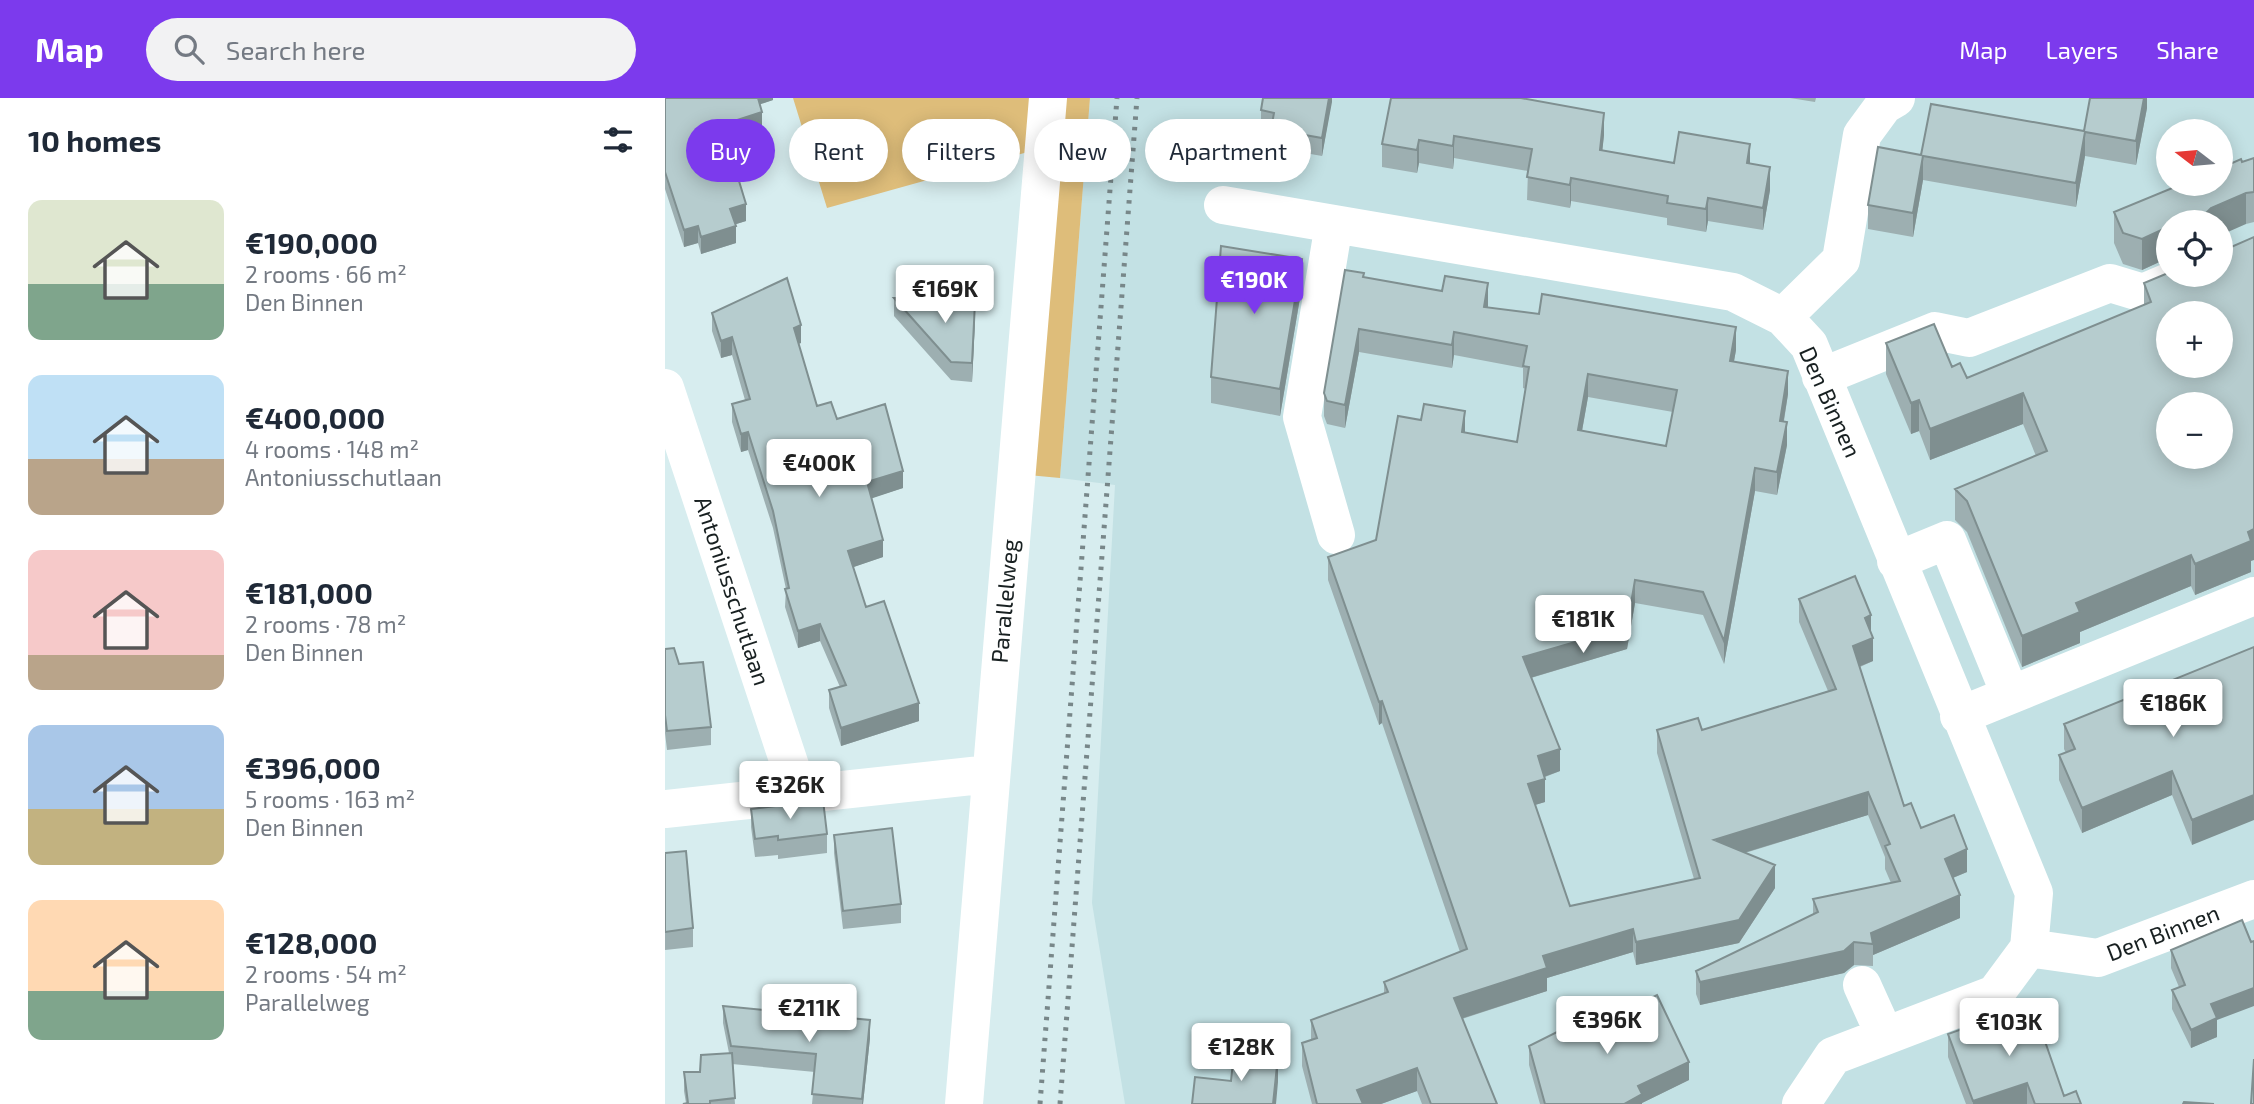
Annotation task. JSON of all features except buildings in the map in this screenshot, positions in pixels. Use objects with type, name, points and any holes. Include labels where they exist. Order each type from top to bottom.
[{"type":"street","name":"Parallelweg","points":[[964,1104],[1048,98]]},
{"type":"street","points":[[1783,317],[1841,260],[1862,135],[1884,105],[1896,98]]},
{"type":"street","name":"Den Binnen","points":[[1223,205],[1733,292],[1783,317],[1809,345],[1959,716],[2034,893],[2029,948],[2098,958],[2254,899]]},
{"type":"street","points":[[1335,224],[1302,417],[1336,536]]},
{"type":"street","points":[[1821,377],[1935,331],[1969,338],[2111,282],[2143,293],[2157,287]]},
{"type":"street","name":"Antoniusschutlaan","points":[[665,388],[799,793]]},
{"type":"street","points":[[1896,561],[1947,540],[2010,694]]},
{"type":"street","points":[[1959,716],[2254,596]]},
{"type":"street","points":[[665,809],[990,774]]},
{"type":"street","points":[[1801,1104],[1833,1056],[1995,995],[2029,948]]},
{"type":"street","points":[[1862,985],[1885,1036]]},
{"type":"shaded area","points":[[793,98],[1033,98],[1028,152],[1020,154],[1020,119],[902,119],[902,182],[920,182],[827,208],[819,182],[888,182],[888,119],[799,119]]},
{"type":"shaded area","points":[[1059,98],[1090,98],[1088,119],[1057,119]]},
{"type":"shaded area","points":[[1090,98],[2254,98],[2254,1104],[1125,1104],[1092,903],[1115,485],[1060,478],[1083,182],[1131,182],[1131,119],[1088,119]]},
{"type":"shaded area","points":[[1052,182],[1083,182],[1060,478],[1028,475]]},
{"type":"railway","points":[[1040,1104],[1117,98]]},
{"type":"railway","points":[[1060,1104],[1137,98]]}]
